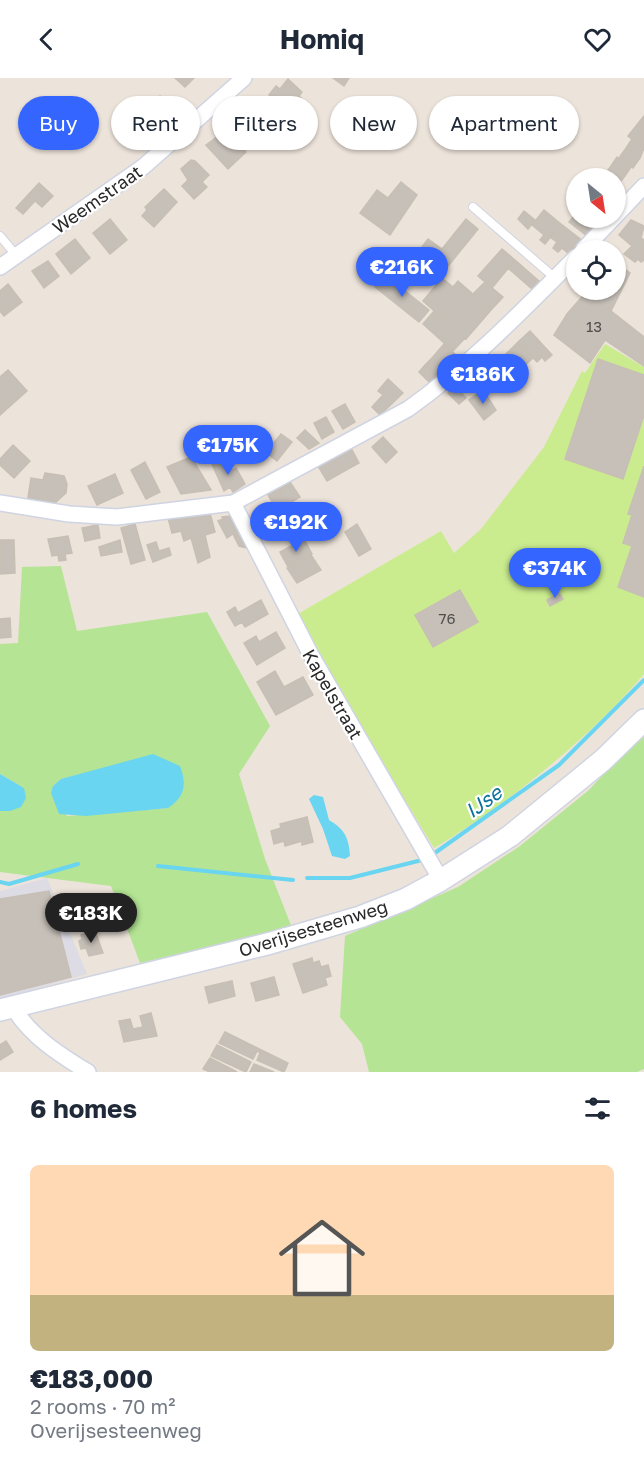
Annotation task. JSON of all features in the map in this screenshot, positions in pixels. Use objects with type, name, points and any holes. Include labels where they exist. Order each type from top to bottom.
[{"type":"main road","name":"Overijsesteenweg","points":[[6,1008],[271,943],[349,920],[406,899],[438,873],[510,836],[603,760],[644,720]]},
{"type":"street","name":"Weemstraat","points":[[0,267],[143,167],[244,78]]},
{"type":"street","points":[[593,240],[644,186]]},
{"type":"street","points":[[0,503],[69,514],[117,517],[233,503],[408,409],[459,370],[566,268]]},
{"type":"street","name":"Kapelstraat","points":[[233,503],[311,655],[438,873]]},
{"type":"street","points":[[6,1008],[66,1059],[88,1072]]},
{"type":"lane","points":[[473,207],[555,278]]},
{"type":"lane","points":[[0,236],[16,255]]},
{"type":"shaded area","points":[[47,878],[87,974],[0,999],[0,891]]},
{"type":"green space","points":[[605,344],[644,367],[644,674],[599,722],[546,769],[489,812],[434,848],[343,698],[296,615],[441,531],[454,553],[481,529],[544,447],[582,371],[585,373]]},
{"type":"green space","points":[[61,566],[77,631],[207,612],[270,726],[239,774],[265,859],[292,928],[140,963],[111,886],[0,872],[0,811],[10,811],[24,788],[0,774],[0,644],[18,643],[22,567]],"holes":[[[102,769],[168,808],[67,816],[53,786],[61,779]]]},
{"type":"green space","points":[[644,730],[644,1069],[637,1072],[369,1072],[362,1044],[340,1017],[345,936],[458,887],[520,846],[589,790]]},
{"type":"water","points":[[153,754],[180,766],[182,773],[184,784],[181,795],[168,808],[86,816],[59,814],[51,793],[53,786],[61,779]]},
{"type":"water","points":[[0,774],[24,788],[26,798],[21,807],[10,811],[0,811]]},
{"type":"water","points":[[314,795],[323,797],[329,820],[345,834],[350,856],[345,859],[332,856],[309,799]]},
{"type":"building","points":[[175,78],[194,78],[185,87]]},
{"type":"building","points":[[333,78],[349,78],[344,86]]},
{"type":"building","points":[[288,79],[302,92],[299,96],[269,95],[276,86],[280,89]]},
{"type":"building","points":[[644,116],[644,148],[628,136]]},
{"type":"building","points":[[632,139],[644,148],[640,158],[626,148]]},
{"type":"building","points":[[212,140],[212,150],[244,150],[246,152],[228,169],[206,145]]},
{"type":"building","points":[[626,148],[640,158],[633,168],[619,158]]},
{"type":"building","points":[[617,157],[631,167],[626,174],[626,168],[611,166]]},
{"type":"building","points":[[191,160],[209,175],[202,182],[207,187],[194,199],[182,186],[188,180],[181,169]]},
{"type":"building","points":[[401,182],[417,195],[390,235],[360,213],[377,190],[388,198]]},
{"type":"building","points":[[39,183],[53,196],[42,207],[35,201],[23,214],[16,208]]},
{"type":"building","points":[[164,189],[177,202],[154,227],[142,216],[147,210],[145,207]]},
{"type":"building","points":[[544,210],[561,224],[545,244],[540,240],[544,235],[532,225]]},
{"type":"building","points":[[524,211],[535,220],[528,229],[518,219]]},
{"type":"building","points":[[110,219],[127,240],[110,254],[93,233]]},
{"type":"building","points":[[466,219],[478,229],[440,276],[415,256],[428,239],[442,249]]},
{"type":"building","points":[[631,220],[644,226],[641,238],[644,240],[644,260],[641,262],[638,259],[635,262],[626,255],[626,252],[632,246],[619,235]]},
{"type":"building","points":[[561,224],[582,240],[566,240],[566,251],[562,248],[558,252],[553,248],[557,242],[550,237]]},
{"type":"building","points":[[577,228],[595,228],[587,236]]},
{"type":"building","points":[[75,239],[90,258],[71,274],[56,254]]},
{"type":"building","points":[[502,249],[515,260],[492,288],[478,276]]},
{"type":"building","points":[[515,260],[539,281],[532,289],[508,268]]},
{"type":"building","points":[[48,261],[59,276],[44,288],[32,271]]},
{"type":"building","points":[[385,275],[429,310],[419,322],[375,287]]},
{"type":"building","points":[[442,278],[453,287],[458,281],[491,310],[466,339],[423,301]]},
{"type":"building","points":[[485,282],[503,297],[491,310],[473,294]]},
{"type":"building","points":[[8,284],[22,302],[4,316],[0,311],[0,291]]},
{"type":"building","points":[[579,300],[616,300],[611,311],[644,337],[644,366],[605,340],[590,363],[554,335]]},
{"type":"building","points":[[434,311],[465,338],[453,351],[423,324]]},
{"type":"building","points":[[530,331],[552,355],[545,361],[542,357],[537,362],[518,342]]},
{"type":"building","points":[[518,342],[533,358],[522,368],[507,353]]},
{"type":"building","points":[[444,344],[456,355],[443,369],[432,358]]},
{"type":"building","points":[[507,353],[522,368],[511,379],[496,363]]},
{"type":"building","points":[[432,358],[443,369],[436,376],[425,365]]},
{"type":"building","points":[[598,359],[644,375],[644,415],[623,479],[565,459]]},
{"type":"building","points":[[496,363],[511,379],[499,389],[485,374]]},
{"type":"building","points":[[425,365],[436,376],[430,383],[419,372]]},
{"type":"building","points":[[8,370],[27,391],[0,415],[0,377]]},
{"type":"building","points":[[388,379],[403,393],[380,415],[372,407],[383,395],[378,391]]},
{"type":"building","points":[[455,386],[466,398],[459,404],[448,393]]},
{"type":"building","points":[[483,390],[496,410],[484,420],[469,400]]},
{"type":"building","points":[[345,404],[355,422],[343,429],[332,411]]},
{"type":"building","points":[[326,417],[334,432],[322,439],[314,423]]},
{"type":"building","points":[[305,430],[319,443],[309,449],[297,438]]},
{"type":"building","points":[[281,434],[292,442],[277,461],[260,448],[266,441],[272,445]]},
{"type":"building","points":[[383,437],[397,452],[386,463],[372,447]]},
{"type":"building","points":[[13,445],[30,461],[14,478],[0,465],[0,459]]},
{"type":"building","points":[[351,448],[359,463],[341,473],[333,458]]},
{"type":"building","points":[[218,454],[227,473],[236,468],[245,484],[233,492],[230,487],[224,491],[212,464]]},
{"type":"building","points":[[191,457],[211,490],[181,494],[167,467]]},
{"type":"building","points":[[333,458],[341,473],[327,481],[318,466]]},
{"type":"building","points":[[145,462],[160,492],[146,499],[131,470]]},
{"type":"building","points":[[644,466],[644,597],[618,587],[632,546],[623,543],[632,515],[628,514]]},
{"type":"building","points":[[45,473],[64,476],[67,484],[66,493],[55,503],[28,498],[31,478],[43,480]]},
{"type":"building","points":[[115,474],[123,493],[97,505],[88,486]]},
{"type":"building","points":[[290,482],[300,497],[288,504],[279,489]]},
{"type":"building","points":[[279,489],[301,527],[291,533],[268,495]]},
{"type":"building","points":[[210,513],[215,532],[205,535],[210,557],[198,563],[185,516]]},
{"type":"building","points":[[185,516],[191,538],[184,541],[181,531],[172,533],[168,518]]},
{"type":"building","points":[[231,516],[248,548],[239,546],[233,534],[227,538],[218,521],[223,519],[222,517]]},
{"type":"building","points":[[135,524],[145,560],[131,564],[121,528]]},
{"type":"building","points":[[357,524],[371,549],[359,556],[345,532]]},
{"type":"building","points":[[98,525],[100,538],[85,541],[82,528]]},
{"type":"building","points":[[68,536],[72,553],[65,554],[66,560],[59,561],[58,555],[52,556],[48,539]]},
{"type":"building","points":[[304,539],[312,554],[288,567],[280,552]]},
{"type":"building","points":[[0,540],[14,540],[15,573],[0,574]]},
{"type":"building","points":[[120,540],[122,552],[101,556],[99,547]]},
{"type":"building","points":[[156,542],[159,551],[169,548],[171,555],[153,562],[147,545]]},
{"type":"building","points":[[311,555],[321,570],[297,583],[287,568]]},
{"type":"building","points":[[460,590],[478,622],[433,647],[415,615]]},
{"type":"building","points":[[559,593],[563,599],[550,606],[547,600]]},
{"type":"building","points":[[261,600],[268,614],[245,627],[242,622],[235,626],[227,612],[235,607],[238,613]]},
{"type":"building","points":[[10,618],[11,637],[0,638],[0,619]]},
{"type":"building","points":[[276,632],[285,648],[257,665],[244,643],[256,636],[259,642]]},
{"type":"building","points":[[275,671],[284,687],[303,677],[313,695],[276,715],[257,682]]},
{"type":"building","points":[[307,817],[313,842],[302,845],[302,841],[285,846],[284,841],[274,844],[271,831],[281,828],[280,824]]},
{"type":"building","points":[[49,891],[71,977],[0,995],[0,899]]},
{"type":"building","points":[[95,931],[103,953],[89,956],[86,948],[81,949],[79,941],[82,939],[81,935]]},
{"type":"building","points":[[312,958],[313,963],[319,961],[321,967],[328,965],[331,976],[325,978],[327,985],[303,993],[293,964]]},
{"type":"building","points":[[274,977],[279,995],[256,1001],[251,983]]},
{"type":"building","points":[[232,981],[235,996],[209,1003],[205,987]]},
{"type":"building","points":[[151,1013],[157,1036],[124,1042],[119,1021],[130,1019],[133,1029],[143,1027],[140,1016]]},
{"type":"building","points":[[225,1032],[288,1063],[284,1072],[257,1060],[260,1053],[257,1051],[253,1059],[219,1043]]},
{"type":"building","points":[[6,1041],[13,1052],[0,1060],[0,1045]]},
{"type":"building","points":[[217,1045],[251,1062],[246,1072],[211,1056]]},
{"type":"building","points":[[210,1058],[237,1072],[210,1072],[203,1069]]},
{"type":"building","points":[[254,1064],[274,1072],[250,1072]]},
{"type":"waterway","name":"IJse","points":[[432,855],[559,765],[644,680]]},
{"type":"waterway","name":"IJse","points":[[307,878],[350,878],[426,859]]},
{"type":"waterway","name":"IJse","points":[[0,882],[9,884],[78,864]]},
{"type":"waterway","name":"IJse","points":[[158,866],[293,880]]}]
